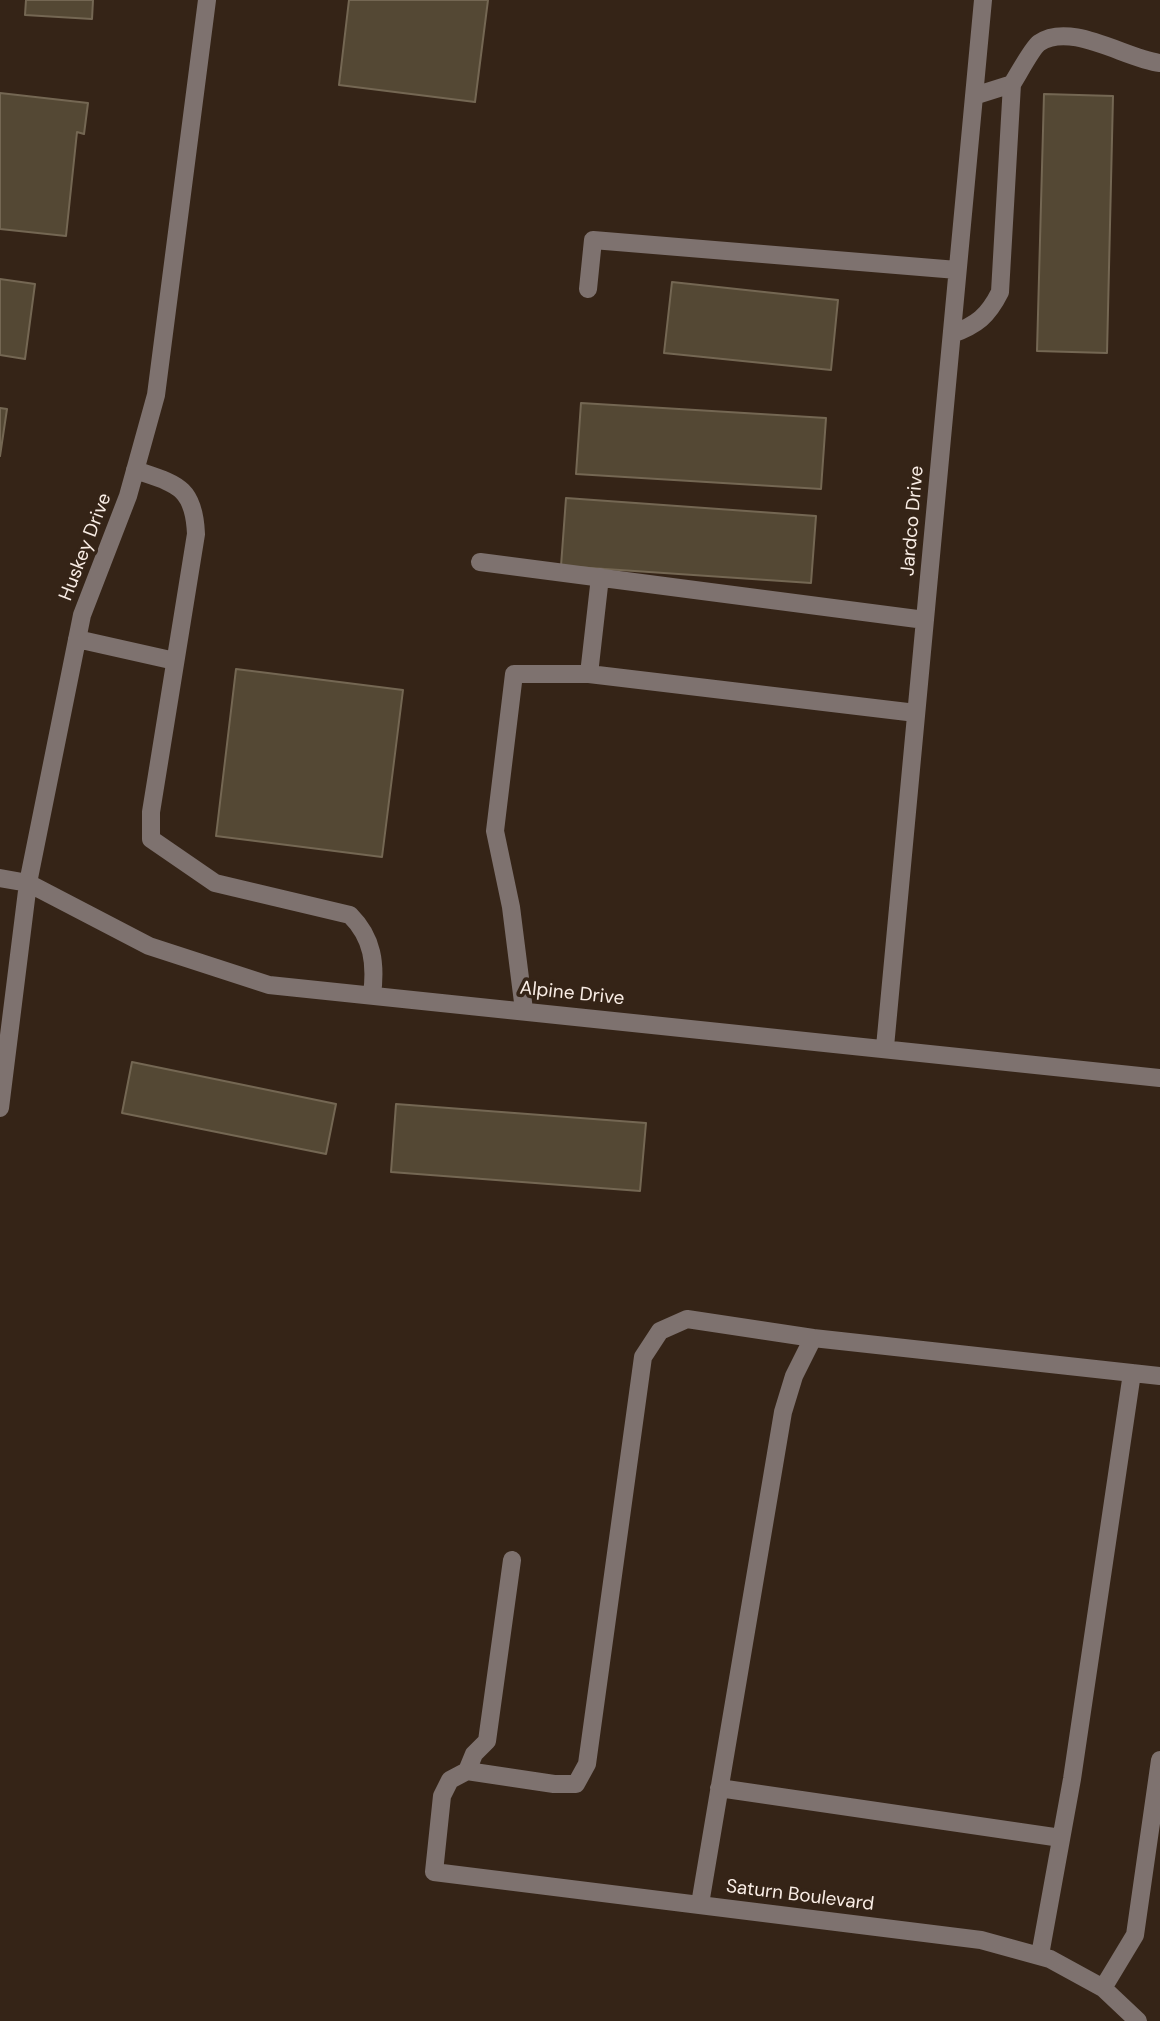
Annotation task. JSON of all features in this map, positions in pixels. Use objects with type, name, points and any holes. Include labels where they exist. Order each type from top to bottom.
[{"type":"street","name":"Huskey Drive","points":[[0,1108],[28,883],[82,615],[135,470],[156,396],[207,0]]},
{"type":"street","name":"Jardco Drive","points":[[885,1047],[983,0]]},
{"type":"street","points":[[952,334],[977,325],[992,310],[1000,292],[1012,84],[1037,44],[1057,37],[1096,41],[1140,60],[1160,63]]},
{"type":"street","points":[[974,96],[1012,84]]},
{"type":"street","points":[[588,289],[593,240],[957,270]]},
{"type":"street","points":[[135,470],[174,484],[186,492],[195,513],[196,534],[150,812],[150,839],[215,883],[350,915],[371,946],[375,971],[372,995]]},
{"type":"street","points":[[480,562],[925,620]]},
{"type":"street","points":[[589,674],[600,578]]},
{"type":"street","points":[[77,639],[175,661]]},
{"type":"street","points":[[524,1010],[511,907],[495,831],[513,674],[589,674],[916,713]]},
{"type":"street","name":"Alpine Drive","points":[[0,878],[28,883],[149,946],[269,985],[885,1047],[1160,1078]]},
{"type":"street","points":[[512,1560],[487,1741],[474,1754],[467,1771],[554,1784],[576,1784],[587,1764],[643,1357],[660,1331],[687,1319],[813,1338],[1160,1376]]},
{"type":"street","points":[[700,1904],[783,1412],[794,1376],[813,1338]]},
{"type":"street","points":[[1040,1955],[1061,1838],[1132,1373]]},
{"type":"street","points":[[1103,1987],[1135,1935],[1160,1760]]},
{"type":"street","name":"Saturn Boulevard","points":[[467,1771],[450,1780],[442,1796],[435,1872],[981,1940],[1040,1955],[1103,1987],[1138,2021]]},
{"type":"street","points":[[719,1788],[1061,1838]]},
{"type":"building","points":[[26,0],[93,0],[92,19],[25,15]]},
{"type":"building","points":[[349,0],[488,0],[475,102],[339,85]]},
{"type":"building","points":[[0,93],[88,103],[84,134],[77,132],[66,236],[0,229]]},
{"type":"building","points":[[1044,94],[1113,96],[1107,353],[1037,351]]},
{"type":"building","points":[[0,279],[35,284],[25,359],[0,355]]},
{"type":"building","points":[[672,282],[838,300],[831,370],[664,353]]},
{"type":"building","points":[[581,403],[826,418],[821,489],[576,474]]},
{"type":"building","points":[[0,408],[7,409],[0,456]]},
{"type":"building","points":[[566,498],[816,516],[811,583],[561,566]]},
{"type":"building","points":[[236,669],[403,690],[382,857],[216,836]]},
{"type":"building","points":[[132,1062],[336,1104],[326,1154],[122,1113]]},
{"type":"building","points":[[396,1104],[646,1123],[640,1191],[391,1172]]}]
